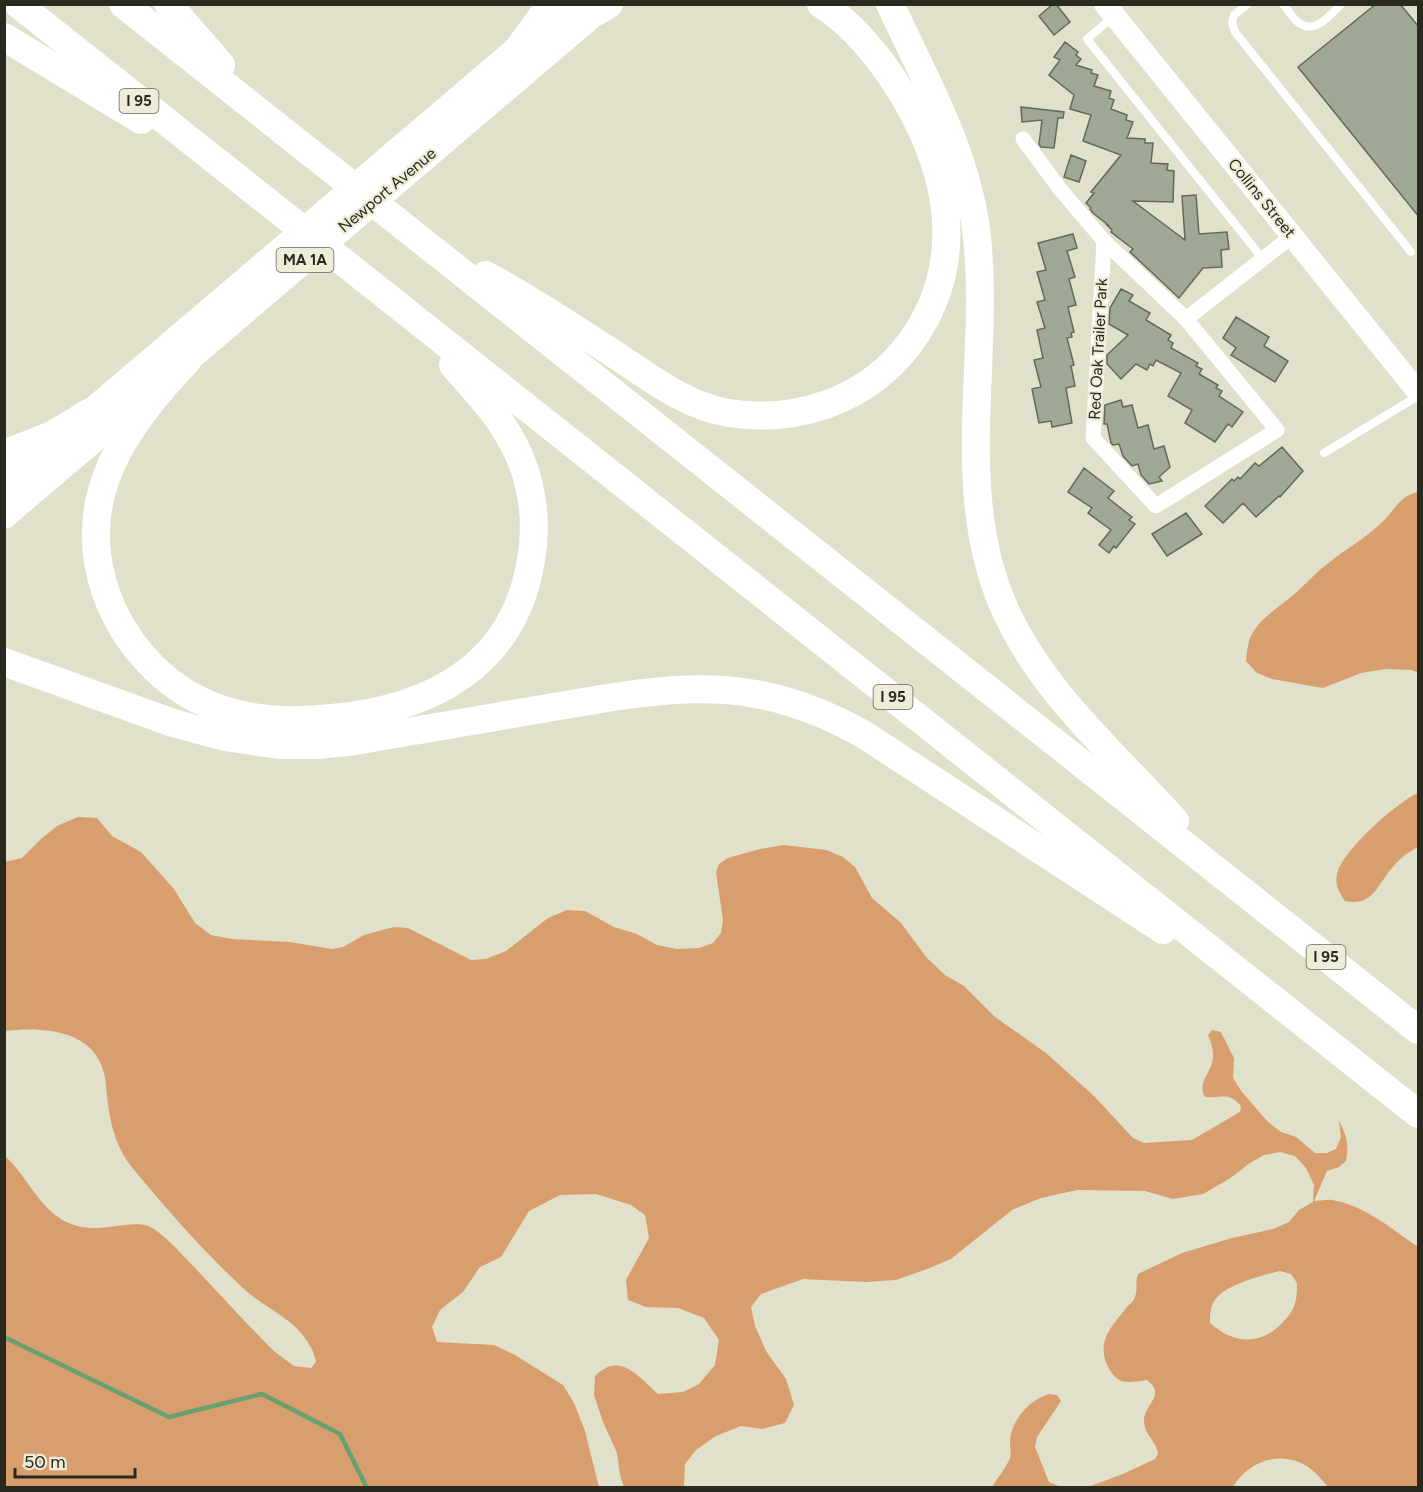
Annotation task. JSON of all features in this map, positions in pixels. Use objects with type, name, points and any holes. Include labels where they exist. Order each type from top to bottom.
[{"type":"highway","name":"I 95","points":[[18,4],[1419,1114]]},
{"type":"highway","name":"I 95","points":[[123,4],[1419,1030]]},
{"type":"highway","points":[[168,4],[260,113]]},
{"type":"highway","points":[[518,49],[551,4]]},
{"type":"highway","points":[[417,238],[521,294],[673,392],[703,406],[739,414],[777,416],[814,409],[850,394],[874,379],[896,360],[920,329],[933,304],[942,278],[947,250],[948,220],[944,192],[932,153],[906,99],[890,74],[865,43],[821,4]]},
{"type":"highway","points":[[890,4],[955,144],[975,218],[979,302],[975,464],[977,500],[984,548],[998,591],[1019,636],[1061,697],[1233,884]]},
{"type":"highway","points":[[4,37],[120,109],[218,163]]},
{"type":"highway","points":[[187,361],[143,411],[128,432],[115,454],[103,485],[97,517],[96,544],[101,575],[114,613],[131,641],[154,668],[187,694],[213,706],[244,715],[293,720],[369,714],[398,707],[438,691],[462,676],[483,657],[499,638],[518,605],[533,551],[534,522],[531,495],[524,468],[513,442],[494,414],[415,319]]},
{"type":"highway","points":[[4,454],[52,435],[92,411]]},
{"type":"highway","points":[[4,662],[189,728],[279,745],[349,742],[656,690],[718,688],[776,698],[830,717],[863,734],[1141,918],[1254,983]]},
{"type":"main road","name":"Newport Avenue","points":[[4,486],[570,4]]},
{"type":"main road","name":"Newport Avenue","points":[[4,516],[604,7]]},
{"type":"street","name":"Collins Street","points":[[1108,7],[1419,394]]},
{"type":"street","name":"Red Oak Trailer Park","points":[[1023,139],[1060,189],[1104,240],[1186,319],[1277,430],[1156,506],[1093,438],[1104,240]]},
{"type":"street","points":[[1186,319],[1292,236]]},
{"type":"lane","points":[[1248,4],[1234,15],[1232,22],[1235,32],[1411,252]]},
{"type":"lane","points":[[1283,4],[1299,23],[1307,27],[1315,26],[1325,20],[1341,4]]},
{"type":"lane","points":[[1108,7],[1087,39],[1263,259]]},
{"type":"lane","points":[[1324,453],[1419,394]]},
{"type":"shaded area","points":[[1418,492],[1418,673],[1412,670],[1386,669],[1361,673],[1323,688],[1272,679],[1257,673],[1246,661],[1251,637],[1260,623],[1339,555],[1378,526],[1405,497]]},
{"type":"shaded area","points":[[1418,793],[1418,847],[1398,862],[1368,898],[1362,901],[1345,901],[1339,890],[1337,875],[1350,851],[1373,827]]},
{"type":"shaded area","points":[[78,817],[97,818],[112,836],[141,852],[174,889],[195,923],[211,935],[232,939],[290,942],[332,949],[343,947],[364,935],[394,927],[408,928],[471,960],[486,959],[506,951],[548,918],[567,910],[585,911],[614,927],[637,934],[657,945],[677,949],[699,948],[713,943],[721,933],[723,920],[716,872],[719,864],[728,858],[784,845],[826,850],[843,857],[855,867],[872,898],[901,923],[927,958],[945,975],[964,986],[995,1017],[1046,1053],[1094,1096],[1133,1138],[1144,1143],[1192,1140],[1240,1112],[1241,1106],[1236,1101],[1228,1097],[1205,1097],[1203,1091],[1204,1081],[1213,1061],[1208,1035],[1212,1030],[1221,1032],[1234,1058],[1233,1078],[1268,1122],[1281,1132],[1296,1137],[1315,1153],[1327,1153],[1336,1149],[1341,1137],[1339,1121],[1347,1141],[1346,1161],[1339,1167],[1327,1171],[1314,1201],[1332,1200],[1355,1207],[1418,1247],[1418,1487],[1328,1487],[1308,1467],[1295,1461],[1274,1459],[1264,1461],[1246,1471],[1233,1487],[1088,1487],[1155,1459],[1158,1454],[1144,1423],[1144,1417],[1155,1396],[1153,1386],[1147,1380],[1126,1382],[1117,1379],[1105,1360],[1104,1352],[1106,1336],[1134,1298],[1138,1274],[1182,1253],[1273,1229],[1289,1222],[1299,1210],[1313,1202],[1314,1185],[1306,1168],[1295,1156],[1280,1152],[1264,1155],[1203,1194],[1173,1199],[1145,1191],[1077,1190],[1041,1198],[1012,1210],[951,1259],[896,1280],[866,1282],[803,1279],[761,1294],[751,1307],[755,1326],[766,1351],[786,1379],[794,1405],[785,1423],[762,1429],[741,1426],[716,1436],[696,1450],[685,1464],[684,1487],[624,1487],[617,1453],[594,1395],[595,1376],[604,1369],[621,1366],[636,1374],[658,1394],[683,1392],[699,1384],[715,1365],[719,1340],[704,1318],[678,1308],[646,1307],[628,1300],[626,1280],[649,1238],[645,1215],[631,1205],[596,1194],[560,1195],[529,1211],[501,1257],[480,1267],[463,1292],[440,1310],[432,1327],[437,1342],[494,1345],[515,1355],[563,1385],[574,1403],[585,1431],[599,1487],[5,1487],[5,1156],[42,1202],[63,1220],[77,1226],[93,1228],[136,1224],[154,1229],[167,1239],[275,1352],[294,1366],[311,1368],[316,1362],[311,1347],[296,1327],[251,1295],[201,1247],[128,1163],[112,1126],[104,1073],[98,1058],[89,1047],[77,1039],[49,1031],[5,1031],[5,862],[22,858],[57,826]],"holes":[[[1280,1271],[1291,1274],[1297,1283],[1297,1296],[1292,1311],[1265,1336],[1246,1340],[1237,1338],[1210,1323],[1213,1303],[1227,1290],[1244,1281]]]},
{"type":"shaded area","points":[[1049,1394],[1057,1395],[1061,1401],[1037,1437],[1035,1447],[1049,1482],[1061,1487],[992,1487],[1010,1458],[1011,1434],[1022,1412],[1035,1401]]},
{"type":"building","points":[[1056,4],[1070,22],[1054,35],[1039,16]]},
{"type":"building","points":[[1376,4],[1400,4],[1419,27],[1419,217],[1298,67]]},
{"type":"building","points":[[1065,42],[1078,52],[1076,55],[1081,59],[1076,65],[1092,70],[1091,73],[1098,75],[1094,86],[1111,91],[1109,98],[1114,100],[1111,109],[1127,115],[1126,120],[1133,122],[1127,138],[1145,139],[1145,143],[1153,143],[1151,163],[1168,164],[1167,170],[1174,171],[1173,202],[1133,201],[1185,240],[1182,196],[1196,195],[1199,234],[1227,232],[1229,249],[1221,250],[1222,267],[1203,268],[1179,298],[1130,252],[1133,249],[1111,232],[1108,225],[1093,213],[1086,203],[1094,193],[1091,192],[1121,155],[1083,141],[1091,115],[1070,109],[1074,95],[1049,75],[1060,60],[1054,57]]},
{"type":"building","points":[[1021,107],[1064,112],[1063,118],[1058,118],[1054,148],[1041,147],[1039,144],[1042,120],[1022,122]]},
{"type":"building","points":[[1071,155],[1086,161],[1079,182],[1064,177]]},
{"type":"building","points":[[1073,234],[1077,248],[1067,251],[1075,277],[1069,279],[1076,305],[1068,307],[1074,332],[1071,333],[1072,337],[1067,338],[1074,365],[1071,366],[1075,386],[1066,388],[1072,423],[1052,427],[1051,421],[1039,423],[1032,389],[1041,387],[1034,360],[1043,358],[1037,330],[1045,328],[1037,302],[1045,300],[1037,272],[1046,270],[1038,243]]},
{"type":"building","points":[[1121,289],[1133,295],[1129,301],[1150,313],[1146,320],[1171,335],[1168,340],[1173,343],[1171,348],[1198,363],[1196,366],[1202,369],[1199,374],[1218,385],[1216,388],[1222,391],[1219,396],[1243,412],[1232,427],[1228,424],[1215,442],[1185,423],[1192,410],[1168,396],[1181,373],[1156,360],[1147,370],[1136,364],[1121,379],[1107,364],[1107,355],[1128,335],[1109,324],[1110,308]]},
{"type":"building","points":[[1236,317],[1269,337],[1264,346],[1288,361],[1275,382],[1231,355],[1236,348],[1223,338]]},
{"type":"building","points":[[1121,400],[1123,407],[1132,405],[1138,428],[1148,425],[1154,449],[1164,446],[1170,467],[1159,477],[1162,481],[1149,484],[1141,475],[1138,464],[1132,466],[1123,456],[1119,444],[1111,443],[1107,424],[1104,424],[1105,405]]},
{"type":"building","points":[[1282,447],[1303,471],[1280,497],[1256,517],[1243,503],[1223,523],[1205,506],[1232,479],[1234,481],[1238,477],[1240,479],[1255,463],[1259,466]]},
{"type":"building","points":[[1084,468],[1114,491],[1108,498],[1132,517],[1129,520],[1135,524],[1116,548],[1114,546],[1109,553],[1099,545],[1111,530],[1088,513],[1092,508],[1068,492]]},
{"type":"building","points":[[1186,513],[1202,534],[1167,556],[1152,534]]},
{"type":"waterway","points":[[4,1337],[169,1417],[262,1394],[340,1434],[367,1488]]}]
